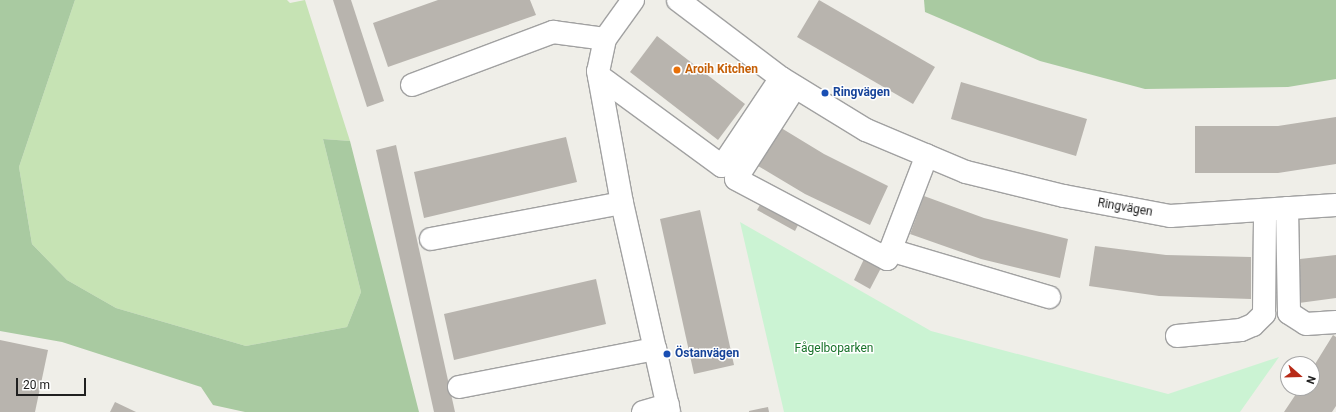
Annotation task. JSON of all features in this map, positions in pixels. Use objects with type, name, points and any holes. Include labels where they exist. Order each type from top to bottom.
[{"type":"street","points":[[633,0],[605,38],[599,76],[622,203],[668,408],[643,412]]},
{"type":"street","name":"Ringvägen","points":[[678,0],[788,83],[866,130],[966,172],[1064,196],[1170,216],[1336,204]]},
{"type":"street","points":[[412,85],[553,32],[605,38]]},
{"type":"street","points":[[599,76],[722,166],[788,83]]},
{"type":"street","points":[[788,83],[736,179],[887,258],[927,155]]},
{"type":"street","points":[[431,239],[622,203]]},
{"type":"street","points":[[1287,208],[1289,313],[1306,324],[1336,322]]},
{"type":"street","points":[[1177,336],[1241,330],[1253,325],[1264,314],[1265,210]]},
{"type":"street","points":[[890,250],[1050,297]]},
{"type":"street","points":[[459,387],[654,349]]},
{"type":"green space","points":[[0,0],[75,0],[19,167],[32,244],[67,280],[116,308],[246,346],[347,327],[361,292],[323,139],[350,141],[419,412],[245,412],[213,405],[201,387],[62,342],[0,331]]},
{"type":"green space","points":[[75,0],[287,0],[290,3],[305,0],[350,141],[323,139],[361,292],[347,327],[246,346],[116,308],[67,280],[32,244],[19,167]]},
{"type":"green space","points":[[924,0],[1336,0],[1336,79],[1288,87],[1145,89],[1040,61],[925,12]]},
{"type":"green space","name":"Fågelboparken","points":[[740,222],[931,331],[1168,394],[1279,357],[1240,412],[784,412]]},
{"type":"building","points":[[333,0],[351,0],[384,101],[367,107]]},
{"type":"building","points":[[438,0],[530,0],[536,15],[388,67],[373,23]]},
{"type":"building","points":[[819,0],[935,67],[913,104],[797,37]]},
{"type":"building","points":[[657,36],[745,104],[718,140],[630,72]]},
{"type":"building","points":[[961,82],[1087,119],[1076,156],[951,119]]},
{"type":"building","points":[[1336,117],[1336,164],[1278,173],[1195,173],[1195,126],[1278,126]]},
{"type":"building","points":[[773,123],[824,154],[888,186],[870,225],[805,194],[748,160]]},
{"type":"building","points":[[566,137],[577,182],[424,218],[414,172]]},
{"type":"building","points":[[396,145],[455,412],[434,412],[376,150]]},
{"type":"building","points":[[924,196],[984,218],[1068,239],[1060,278],[981,259],[910,234]]},
{"type":"building","points":[[763,200],[800,221],[795,231],[757,210]]},
{"type":"building","points":[[700,210],[734,365],[694,374],[660,219]]},
{"type":"building","points":[[1095,246],[1166,255],[1251,257],[1251,299],[1159,296],[1089,286]]},
{"type":"building","points":[[1336,255],[1336,298],[1299,303],[1291,260]]},
{"type":"building","points":[[865,257],[882,266],[870,289],[854,280]]},
{"type":"building","points":[[596,279],[606,324],[454,360],[444,314]]},
{"type":"building","points":[[1333,335],[1336,337],[1336,406],[1332,412],[1284,412],[1295,396],[1320,396],[1320,356]]},
{"type":"building","points":[[0,340],[48,350],[35,412],[0,412]]},
{"type":"building","points":[[115,402],[136,412],[110,412]]},
{"type":"building","points":[[768,407],[769,412],[749,412],[749,411]]},
{"type":"place","name":"Aroih Kitchen","points":[[677,70]]},
{"type":"place","name":"Ringvägen","points":[[825,93]]},
{"type":"place","name":"Östanvägen","points":[[667,354]]}]
